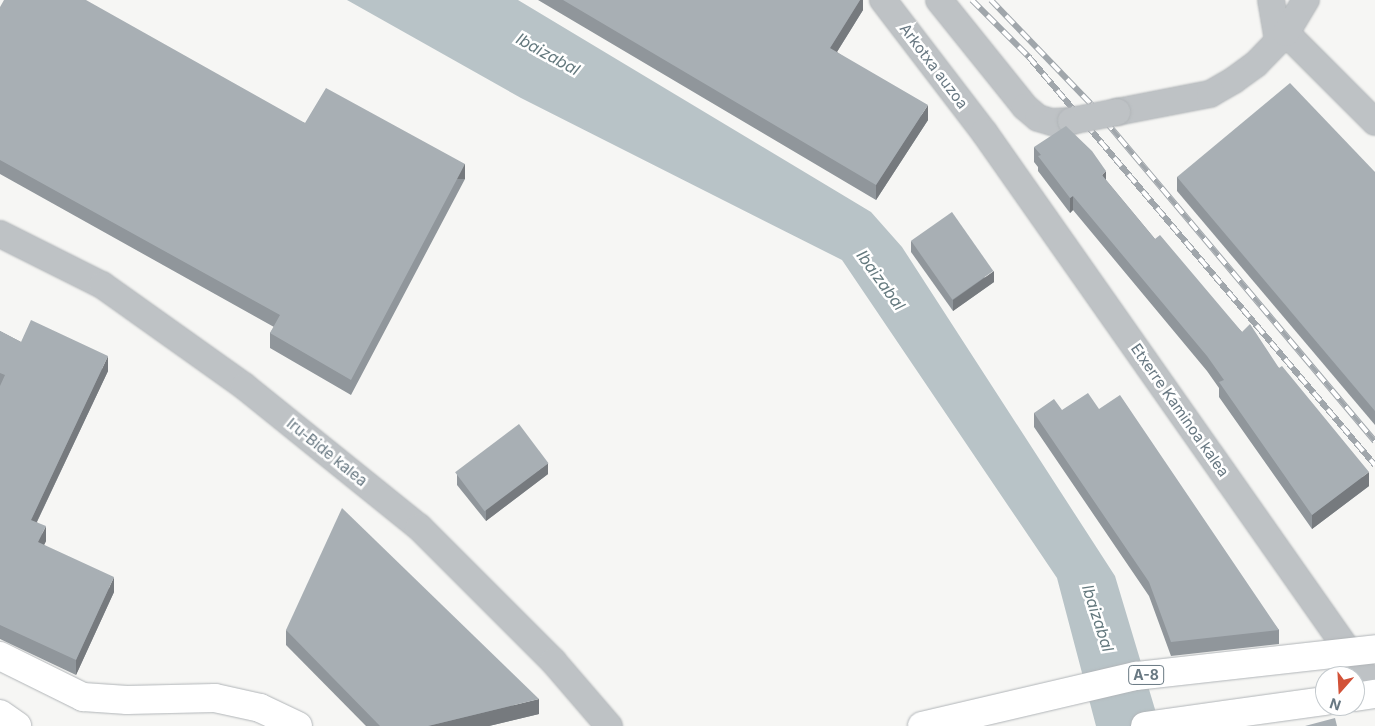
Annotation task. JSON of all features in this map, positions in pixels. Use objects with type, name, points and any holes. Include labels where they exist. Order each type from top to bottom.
[{"type":"highway","name":"A-8","points":[[922,726],[1136,676],[1375,649]]},
{"type":"highway","points":[[0,656],[83,697],[128,700],[215,698],[260,708],[298,726]]},
{"type":"highway","points":[[1145,726],[1315,702]]},
{"type":"highway","points":[[0,714],[17,726]]},
{"type":"street","name":"Arkotxa auzoa","points":[[883,0],[984,132]]},
{"type":"street","points":[[939,0],[1024,107],[1038,118],[1052,122],[1071,121],[1210,94],[1256,64],[1282,37],[1306,0]]},
{"type":"street","points":[[1271,0],[1282,37],[1375,122]]},
{"type":"street","name":"Etxerre Kaminoa kalea","points":[[984,132],[1375,689]]},
{"type":"street","name":"Iru-Bide kalea","points":[[0,234],[102,285],[244,386],[404,514],[553,661],[609,726]]},
{"type":"water","name":"Ibaizabal","points":[[347,0],[518,0],[871,212],[902,247],[1115,576],[1160,726],[1096,726],[1057,578],[842,260],[521,98]]},
{"type":"building","points":[[4,0],[86,0],[305,123],[326,88],[465,164],[351,380],[270,333],[280,315],[0,160],[0,7]]},
{"type":"building","points":[[563,0],[860,0],[830,48],[928,105],[876,185]]},
{"type":"building","points":[[1290,83],[1375,172],[1375,411],[1177,177]]},
{"type":"building","points":[[1066,126],[1092,151],[1106,171],[1102,175],[1155,239],[1160,235],[1242,332],[1250,324],[1279,368],[1282,366],[1369,472],[1312,515],[1219,382],[1224,380],[1207,356],[1073,196],[1070,198],[1038,156],[1041,155],[1034,147]]},
{"type":"building","points":[[952,212],[993,271],[952,300],[911,241]]},
{"type":"building","points":[[31,320],[108,356],[31,520],[46,526],[38,542],[114,577],[76,660],[0,625],[0,386],[5,375],[0,373],[0,331],[21,342]]},
{"type":"building","points":[[1088,393],[1099,409],[1120,395],[1279,630],[1171,642],[1149,582],[1034,413],[1054,399],[1062,410]]},
{"type":"building","points":[[519,424],[548,463],[485,511],[455,472]]},
{"type":"building","points":[[342,508],[539,699],[428,726],[380,726],[286,630]]},
{"type":"building","points":[[1335,718],[1337,726],[1305,726]]},
{"type":"railway","points":[[972,0],[1029,57],[1375,465]]},
{"type":"railway","points":[[991,0],[1091,104],[1375,441]]}]
